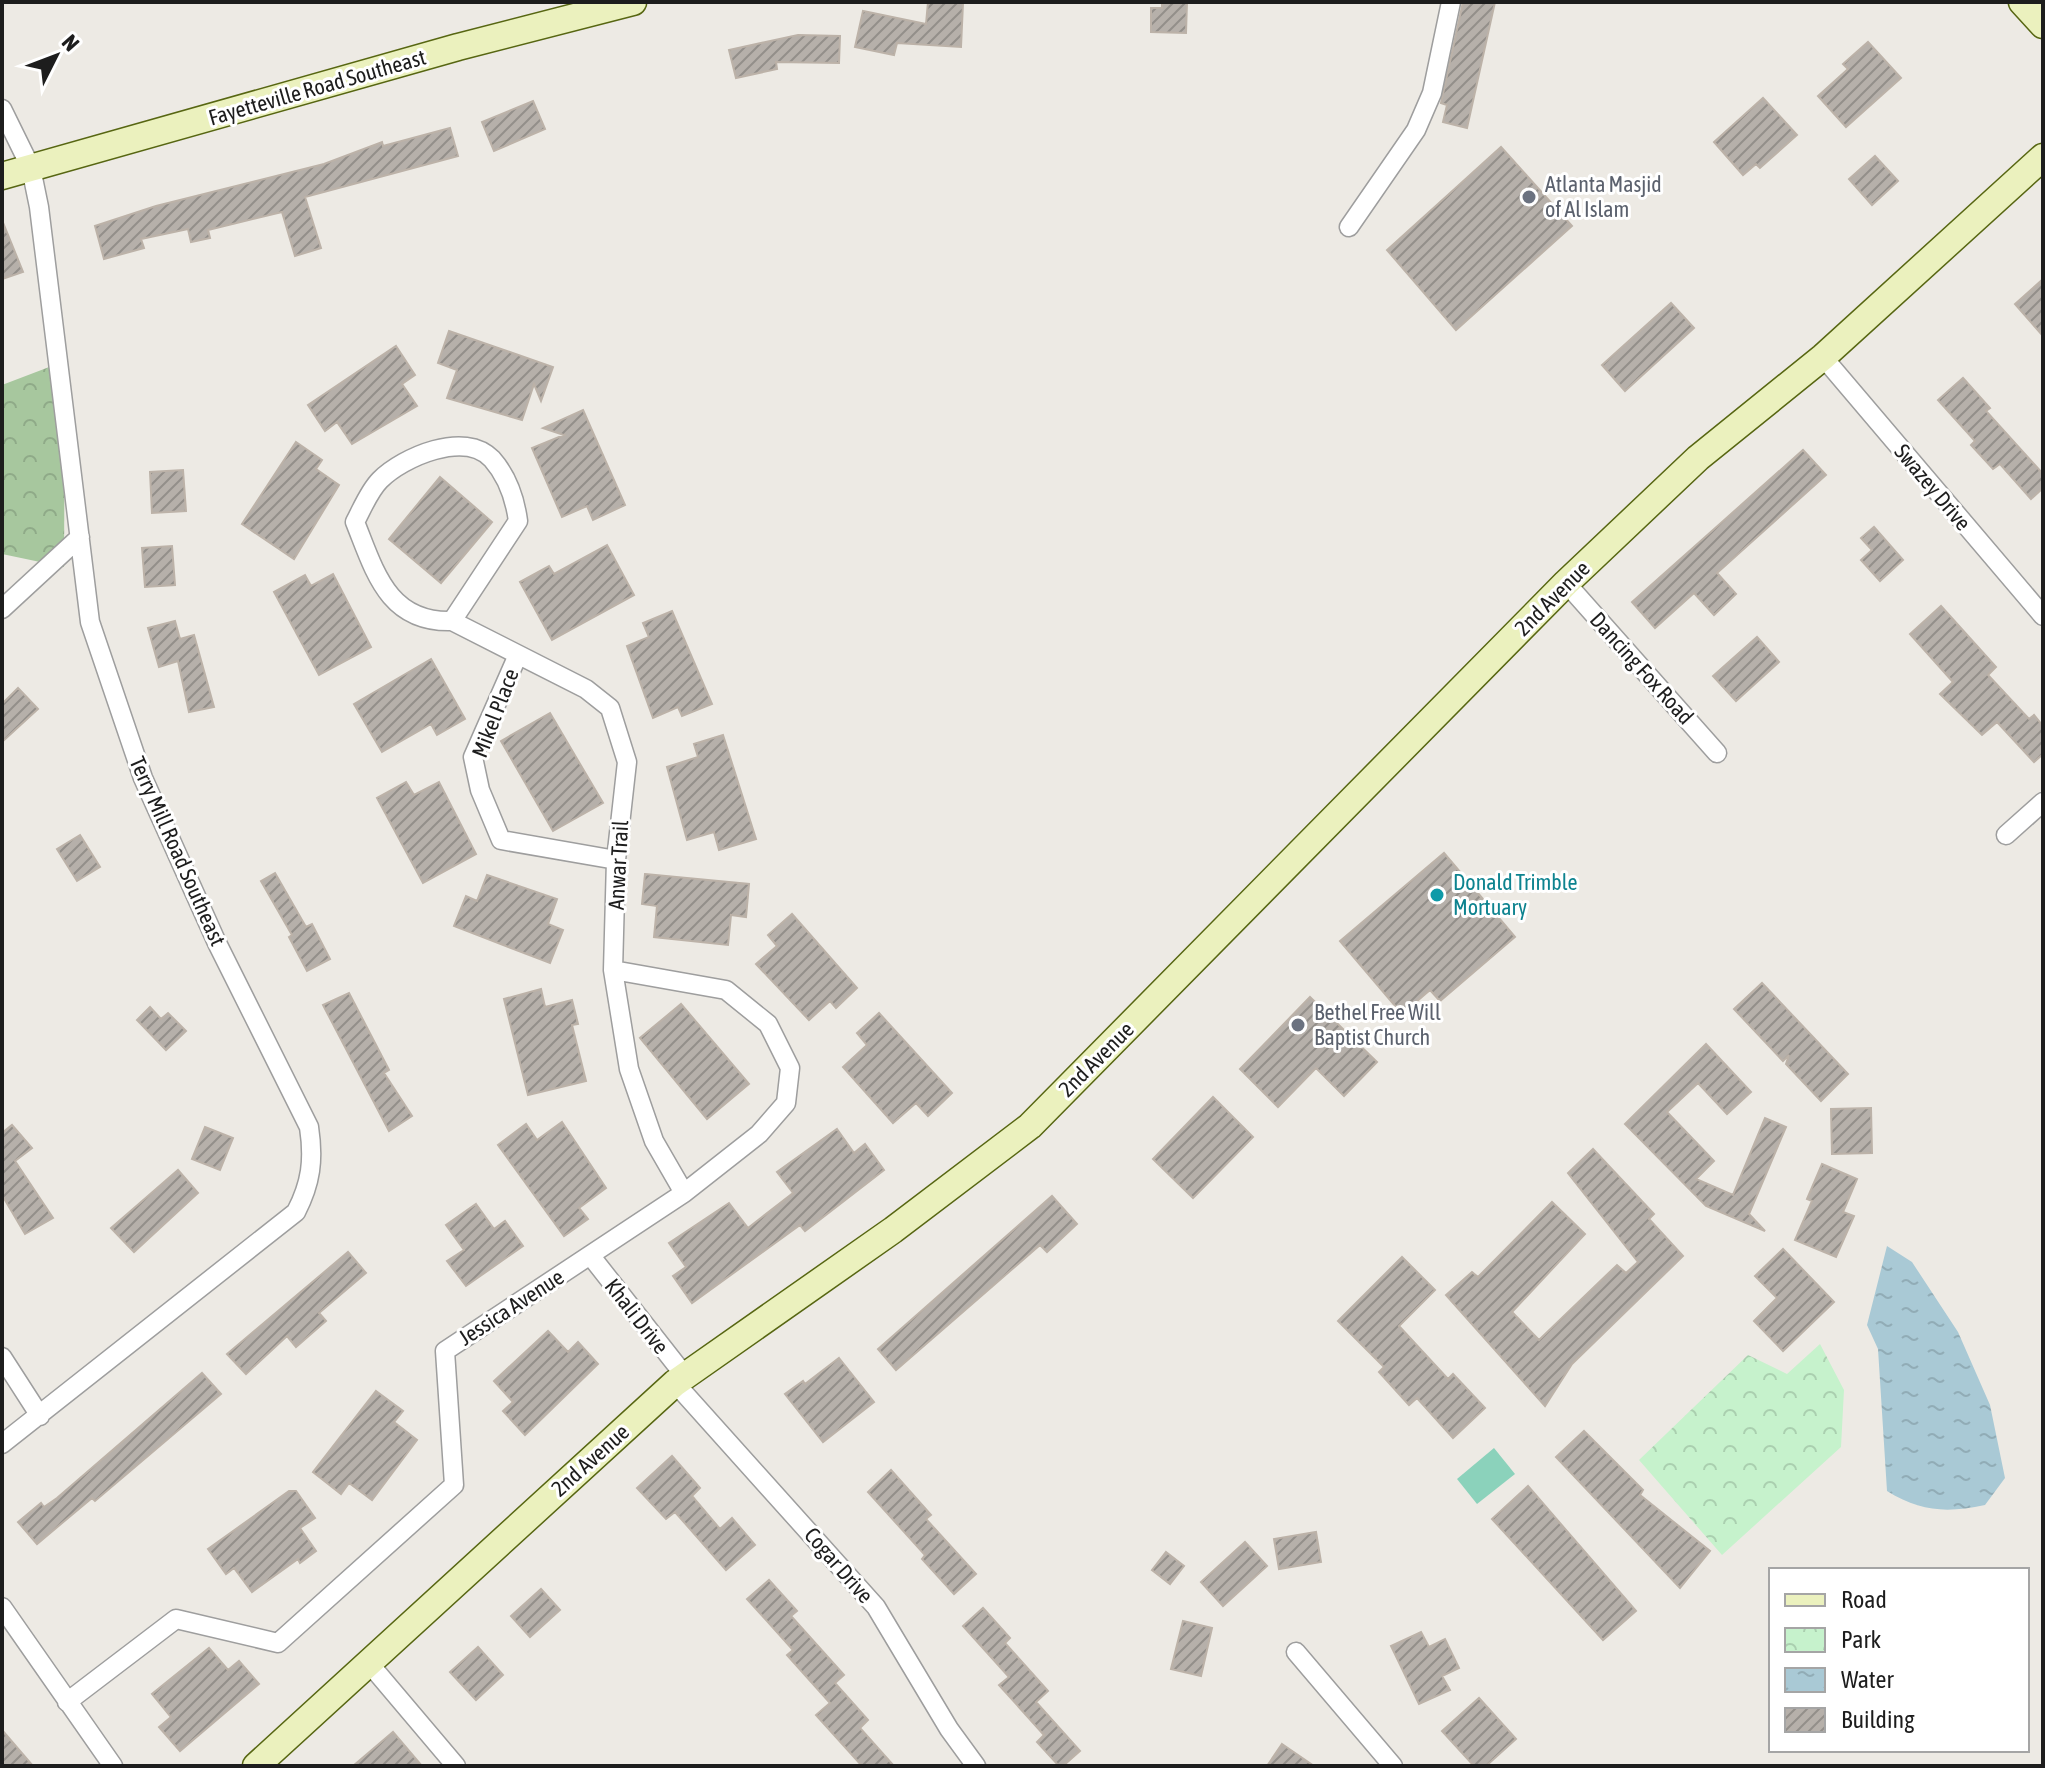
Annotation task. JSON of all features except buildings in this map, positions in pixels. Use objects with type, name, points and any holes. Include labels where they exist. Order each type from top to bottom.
[{"type":"street","name":"Fayetteville Road Southeast","points":[[2,176],[458,47],[633,2]]},
{"type":"street","points":[[1349,227],[1416,130],[1432,93],[1451,2]]},
{"type":"street","points":[[2022,2],[2043,25]]},
{"type":"street","name":"Terry Mill Road Southeast","points":[[2,109],[31,168],[39,207],[90,622],[143,778],[217,943],[309,1127],[313,1154],[308,1187],[296,1212],[2,1444]]},
{"type":"street","name":"2nd Avenue","points":[[256,1766],[680,1380],[893,1230],[1030,1126],[1566,583],[1698,458],[1823,357],[2043,157]]},
{"type":"street","name":"Swazey Drive","points":[[1823,357],[2043,616]]},
{"type":"street","name":"Anwar Trail","points":[[452,621],[518,521],[515,497],[490,457],[457,445],[409,458],[379,481],[355,522],[390,600],[430,622],[452,621],[517,657],[586,689],[610,708],[627,762],[616,860],[613,970],[629,1069],[654,1141],[684,1193]]},
{"type":"street","points":[[2,609],[80,537]]},
{"type":"street","name":"Dancing Fox Road","points":[[1566,583],[1717,753]]},
{"type":"street","name":"Mikel Place","points":[[517,657],[473,757],[480,790],[501,840],[616,860]]},
{"type":"street","points":[[2006,835],[2043,802]]},
{"type":"street","name":"Jessica Avenue","points":[[67,1702],[176,1619],[278,1643],[454,1485],[445,1351],[684,1193],[759,1134],[786,1103],[790,1068],[768,1024],[726,990],[613,970]]},
{"type":"street","name":"Khali Drive","points":[[590,1255],[680,1380]]},
{"type":"street","points":[[2,1357],[40,1416]]},
{"type":"street","name":"Cogar Drive","points":[[680,1380],[876,1607],[949,1729],[976,1766]]},
{"type":"street","points":[[2,1607],[113,1766]]},
{"type":"street","points":[[1296,1652],[1393,1766]]},
{"type":"street","points":[[368,1662],[456,1766]]},
{"type":"green space","points":[[65,361],[64,567],[2,554],[2,385]]},
{"type":"green space","points":[[1820,1344],[1844,1390],[1841,1447],[1722,1555],[1639,1460],[1748,1355],[1787,1374]]},
{"type":"green space","points":[[1494,1448],[1515,1474],[1477,1504],[1457,1479]]},
{"type":"water","points":[[1887,1246],[1912,1262],[1958,1332],[1990,1405],[2005,1478],[1985,1505],[1934,1509],[1911,1503],[1887,1491],[1878,1349],[1867,1325]]},
{"type":"place","name":"Atlanta Masjid of Al Islam","points":[[1529,197]]},
{"type":"place","name":"Donald Trimble Mortuary","points":[[1437,895]]},
{"type":"place","name":"Bethel Free Will Baptist Church","points":[[1298,1025]]}]
